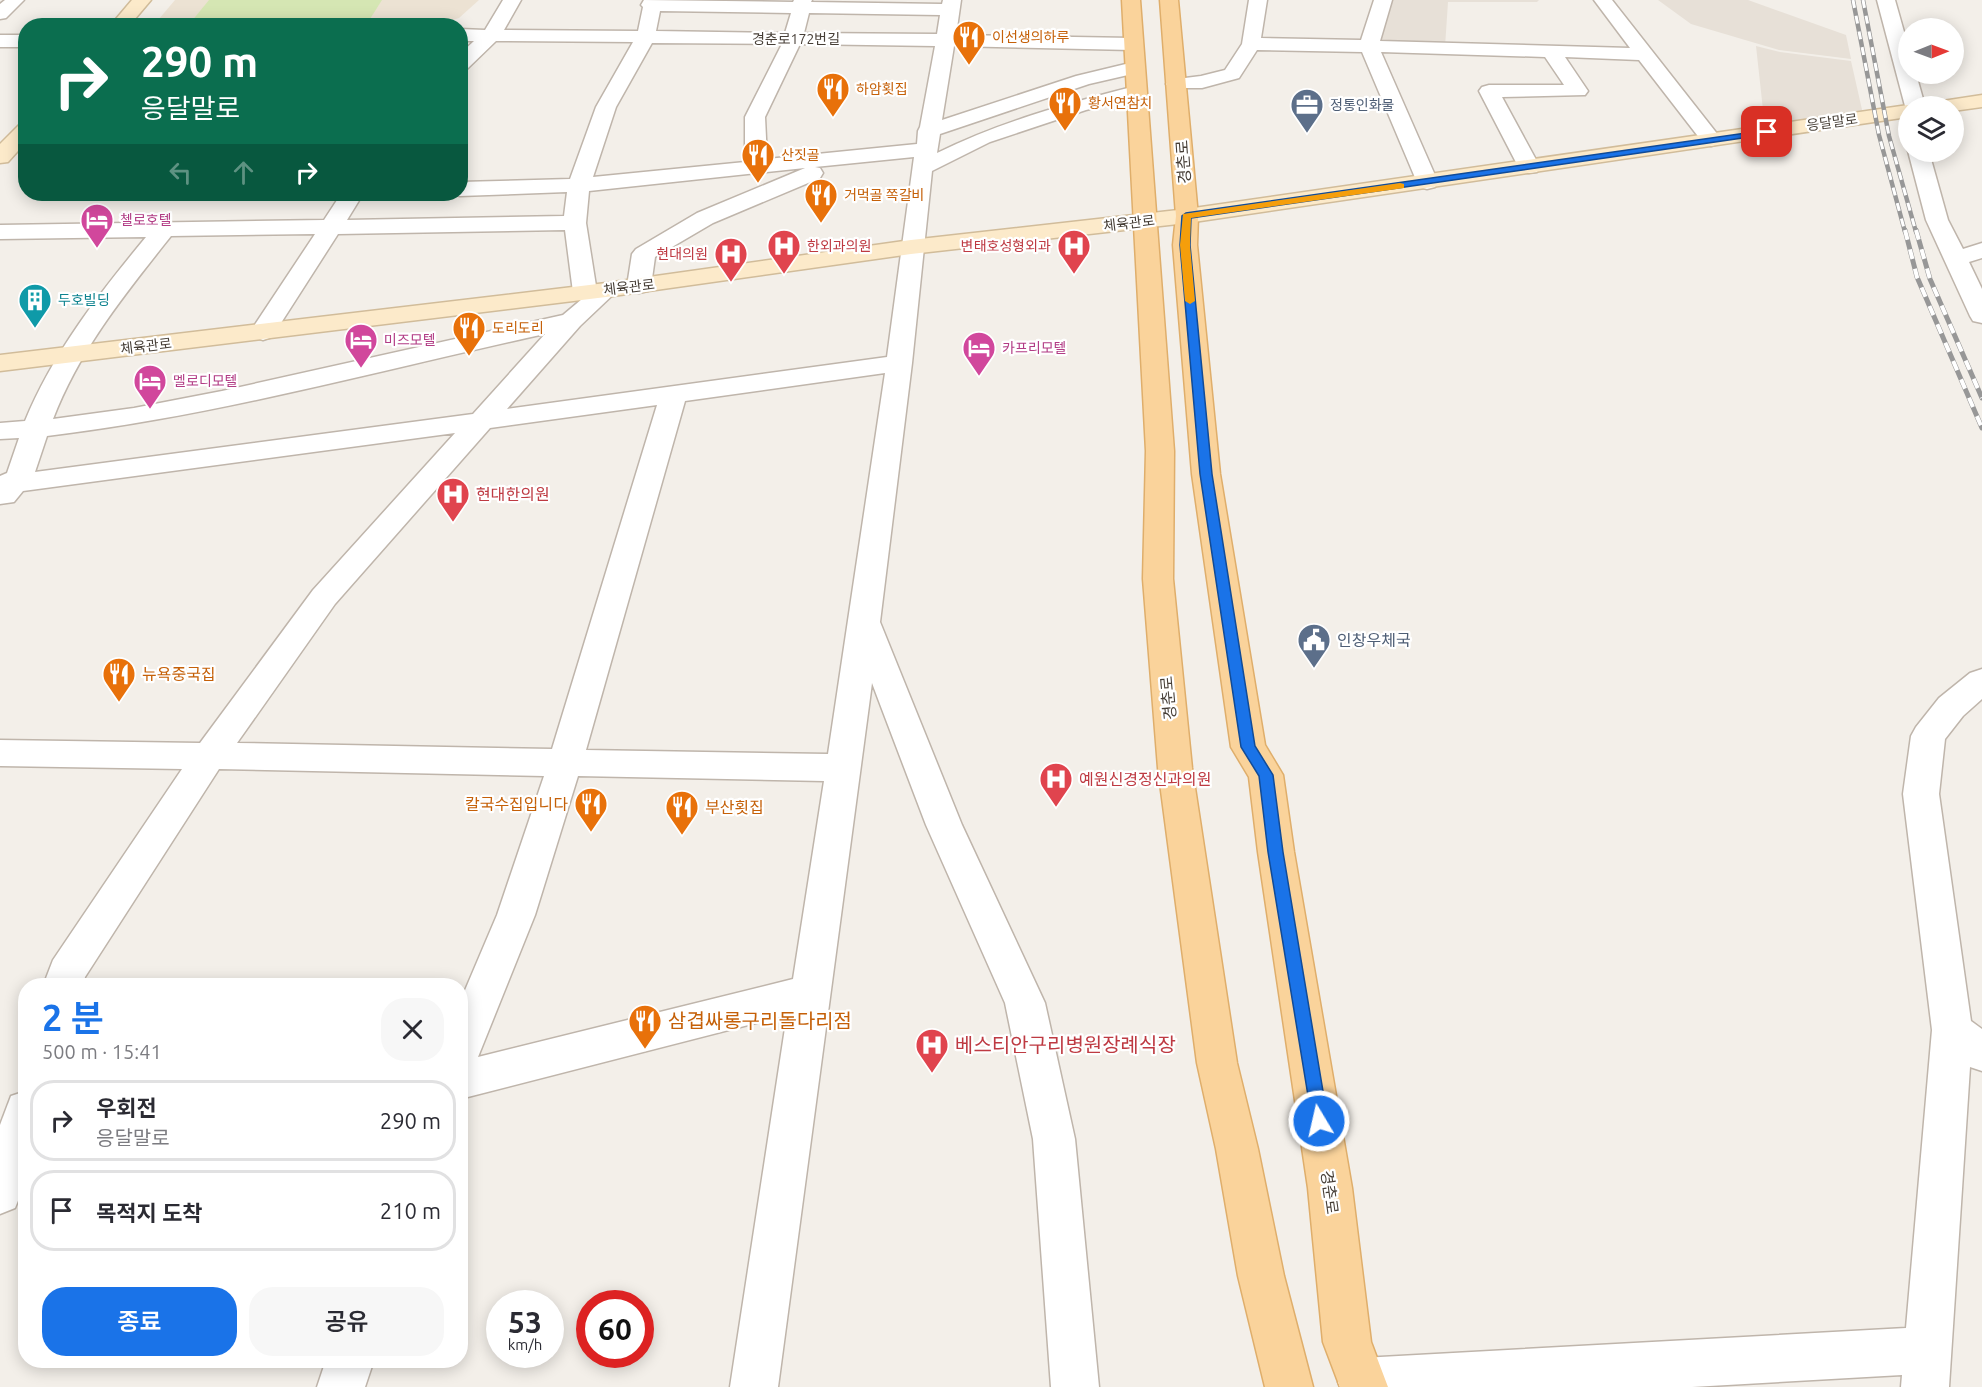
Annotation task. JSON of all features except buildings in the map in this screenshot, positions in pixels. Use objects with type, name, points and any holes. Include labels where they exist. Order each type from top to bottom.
[{"type":"main road","name":"경춘로","points":[[1131,0],[1136,92],[1167,218],[1185,245],[1206,474],[1248,747],[1266,775],[1276,852],[1330,1188],[1347,1342],[1363,1385]]},
{"type":"main road","name":"경춘로","points":[[1169,0],[1176,84],[1167,218],[1158,579],[1175,768],[1217,1063],[1237,1149],[1261,1276],[1289,1387]]},
{"type":"street","points":[[126,18],[142,0]]},
{"type":"street","points":[[468,57],[492,34],[512,0]]},
{"type":"street","points":[[1176,84],[1202,82],[1232,74],[1251,44],[1258,0]]},
{"type":"street","points":[[1383,0],[1370,46],[1427,182]]},
{"type":"street","points":[[1603,0],[1711,140]]},
{"type":"street","points":[[1886,0],[1911,96]]},
{"type":"street","points":[[0,14],[10,1]]},
{"type":"street","points":[[65,978],[67,972],[208,756],[324,597],[571,321],[595,291],[575,223],[579,185],[606,107],[646,37],[652,3],[951,5],[911,247],[899,363],[864,621],[754,1387]]},
{"type":"street","points":[[756,167],[755,117],[793,40],[802,4]]},
{"type":"street","name":"경춘로172번길","points":[[468,35],[1132,44]]},
{"type":"street","points":[[0,41],[18,41]]},
{"type":"street","points":[[1251,44],[1644,54]]},
{"type":"street","points":[[1529,167],[1489,91],[1578,91],[1551,51]]},
{"type":"street","points":[[926,150],[1083,80],[1134,68]]},
{"type":"street","points":[[468,189],[579,185],[926,150],[983,138],[1078,106],[1136,92]]},
{"type":"street","points":[[1964,103],[1982,101]]},
{"type":"street","name":"응달말로","points":[[1167,218],[1898,112]]},
{"type":"street","points":[[0,157],[18,138]]},
{"type":"street","points":[[639,285],[644,254],[668,236],[716,212],[847,159]]},
{"type":"street","points":[[1921,162],[1937,220],[1982,316]]},
{"type":"street","points":[[263,332],[347,201]]},
{"type":"street","name":"체육관로","points":[[0,363],[595,291],[911,247],[1167,218]]},
{"type":"street","points":[[0,232],[575,223]]},
{"type":"street","points":[[6,489],[28,461],[36,429],[71,355],[115,291],[164,230]]},
{"type":"street","points":[[1956,259],[1982,250]]},
{"type":"street","points":[[0,431],[36,429],[150,413],[571,321]]},
{"type":"street","points":[[6,489],[899,363]]},
{"type":"street","points":[[468,1031],[516,915],[565,764],[673,396]]},
{"type":"street","points":[[864,621],[944,825],[1026,1003],[1054,1139],[1075,1387]]},
{"type":"street","points":[[1363,1385],[1925,1369],[1967,1041],[1921,794],[1928,736],[1951,707],[1982,681]]},
{"type":"street","points":[[0,753],[842,768]]},
{"type":"street","points":[[468,1078],[811,992]]},
{"type":"street","points":[[3,1173],[18,1132]]},
{"type":"street","points":[[341,1387],[347,1368]]},
{"type":"shaded area","points":[[175,0],[479,0],[459,18],[160,18]]},
{"type":"shaded area","points":[[1389,0],[1539,0],[1537,2],[1448,2],[1445,47],[1377,44]]},
{"type":"shaded area","points":[[1658,0],[1748,0],[1846,35],[1851,59],[1779,50],[1691,24]]},
{"type":"shaded area","points":[[1756,46],[1780,52],[1851,61],[1863,114],[1765,128]]},
{"type":"green space","points":[[209,0],[382,0],[371,18],[194,18]]},
{"type":"railway","points":[[1853,0],[1879,135],[1905,232]]},
{"type":"railway","points":[[1863,0],[1889,136],[1916,232]]},
{"type":"railway","points":[[1905,230],[1917,277],[1982,428]]},
{"type":"railway","points":[[1916,230],[1930,279],[1982,398]]},
{"type":"slow traffic","points":[[1190,301],[1185,245],[1186,216],[1400,186]]},
{"type":"place","name":"이선생의하루","points":[[969,66]]},
{"type":"place","name":"하암횟집","points":[[833,118]]},
{"type":"place","name":"황서연참치","points":[[1065,132]]},
{"type":"place","name":"정통인화물","points":[[1307,134]]},
{"type":"place","name":"산짓골","points":[[758,184]]},
{"type":"place","name":"거먹골 쪽갈비","points":[[821,224]]},
{"type":"place","name":"첼로호텔","points":[[97,249]]},
{"type":"place","name":"한외과의원","points":[[784,275]]},
{"type":"place","name":"변태호성형외과","points":[[1074,275]]},
{"type":"place","name":"현대의원","points":[[731,283]]},
{"type":"place","name":"두호빌딩","points":[[35,329]]},
{"type":"place","name":"도리도리","points":[[469,357]]},
{"type":"place","name":"미즈모텔","points":[[361,369]]},
{"type":"place","name":"카프리모텔","points":[[979,377]]},
{"type":"place","name":"멜로디모텔","points":[[150,410]]},
{"type":"place","name":"현대한의원","points":[[453,523]]},
{"type":"place","name":"인창우체국","points":[[1314,669]]},
{"type":"place","name":"뉴욕중국집","points":[[119,703]]},
{"type":"place","name":"예원신경정신과의원","points":[[1056,808]]},
{"type":"place","name":"칼국수집입니다","points":[[591,833]]},
{"type":"place","name":"부산횟집","points":[[682,836]]},
{"type":"place","name":"삼겹싸롱구리돌다리점","points":[[645,1050]]},
{"type":"place","name":"베스티안구리병원장례식장","points":[[932,1074]]},
{"type":"route","points":[[1319,1121],[1266,775],[1248,747],[1206,474],[1185,245],[1186,216],[1767,132]]}]
